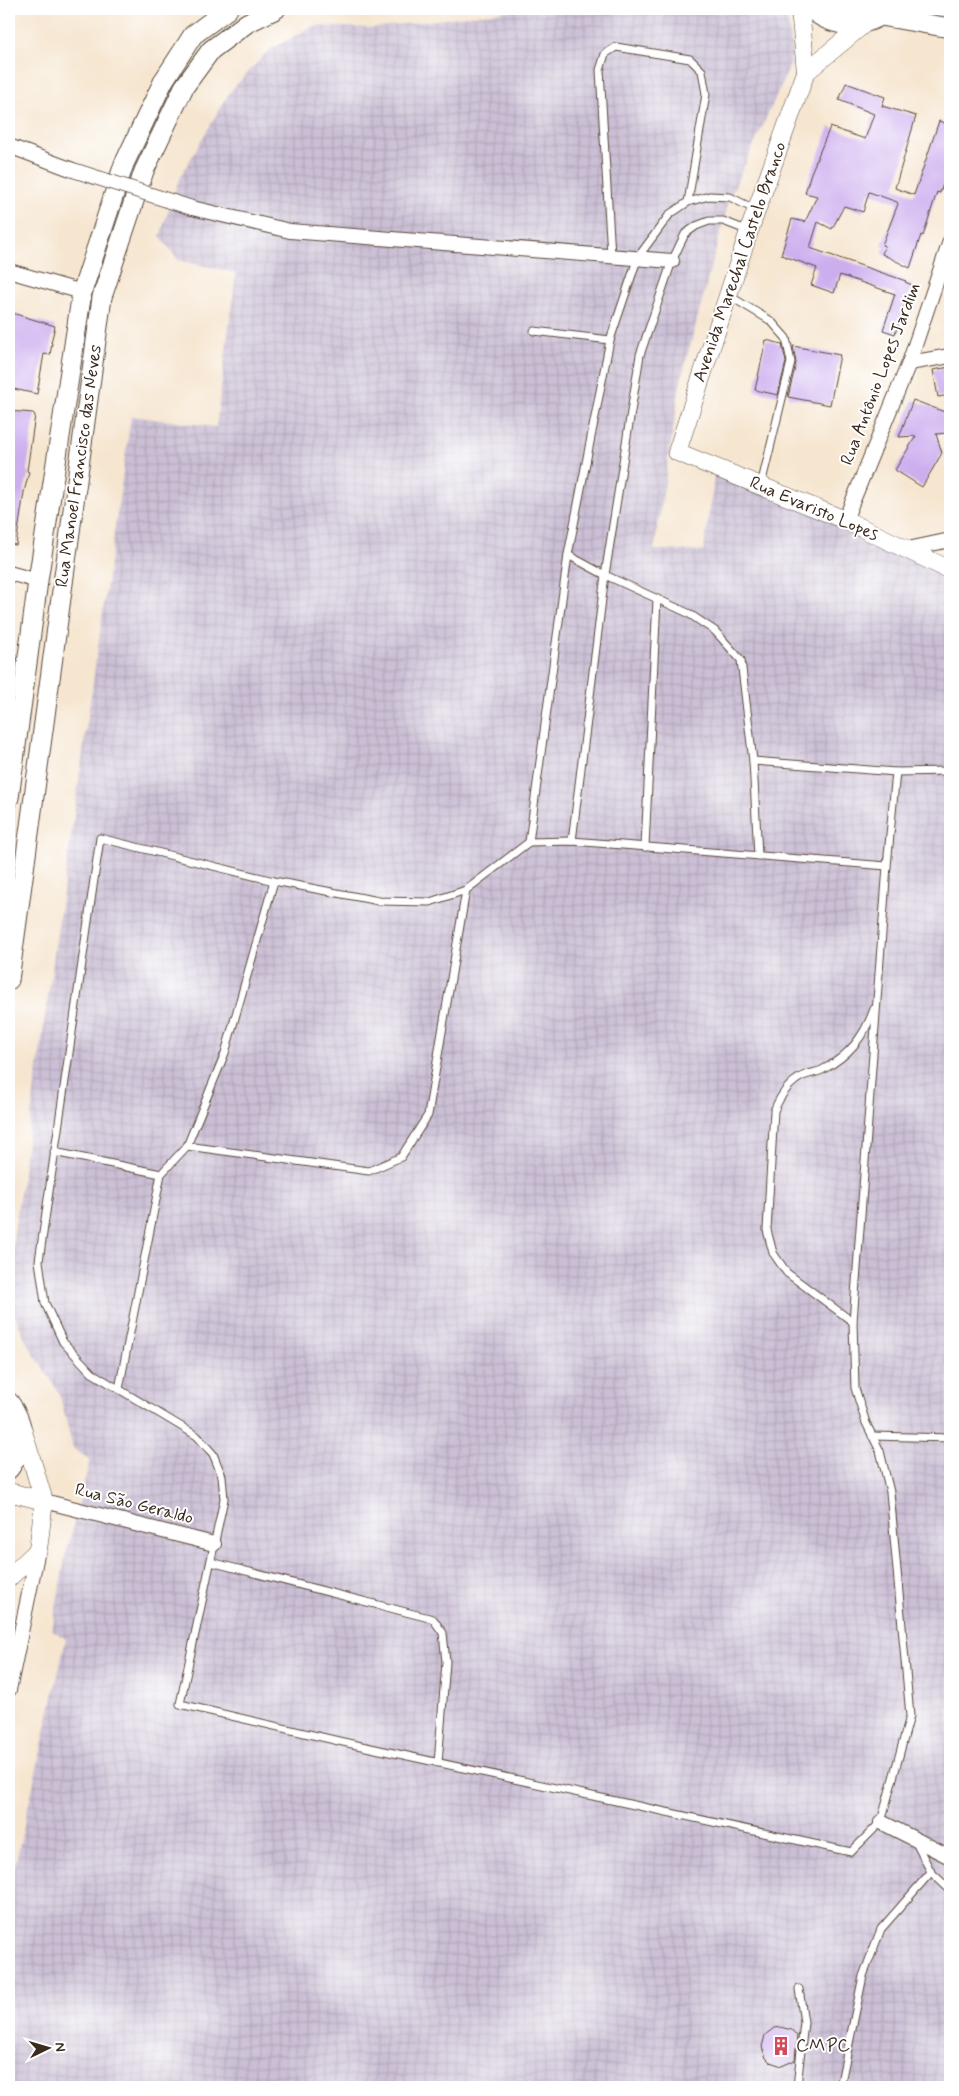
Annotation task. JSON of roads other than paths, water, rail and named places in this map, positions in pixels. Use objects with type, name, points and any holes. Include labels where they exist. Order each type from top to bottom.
[{"type":"main road","name":"Rua Manoel Francisco das Neves","points":[[9,798],[38,581],[82,292],[124,164],[164,80],[193,36],[228,9]]},
{"type":"main road","name":"Rua Manoel Francisco das Neves","points":[[9,980],[102,297],[144,171],[184,86],[211,50],[247,23],[276,9]]},
{"type":"main road","points":[[811,9],[834,23],[850,25],[878,16],[950,28]]},
{"type":"main road","points":[[9,1402],[17,1414],[22,1428],[22,1444],[17,1458],[9,1469]]},
{"type":"street","name":"Avenida Marechal Castelo Branco","points":[[677,452],[756,210],[806,72],[800,9]]},
{"type":"street","points":[[806,72],[878,16]]},
{"type":"street","points":[[9,146],[73,170],[192,208],[290,231],[672,261]]},
{"type":"street","name":"Rua Antônio Lopes Jardim","points":[[845,520],[909,364],[950,241]]},
{"type":"street","points":[[9,271],[82,292]]},
{"type":"street","points":[[909,364],[950,356]]},
{"type":"street","name":"Rua Evaristo Lopes","points":[[677,452],[845,520],[950,570]]},
{"type":"street","points":[[908,550],[950,540]]},
{"type":"street","points":[[9,574],[38,581]]},
{"type":"street","points":[[9,1690],[38,1550],[44,1501],[22,1428]]},
{"type":"street","points":[[9,1492],[44,1501]]},
{"type":"street","name":"Rua São Geraldo","points":[[44,1501],[214,1544]]},
{"type":"street","points":[[9,1578],[38,1550]]},
{"type":"street","points":[[880,1822],[950,1857]]},
{"type":"lane","points":[[611,255],[600,70],[605,54],[616,47],[690,59],[702,71],[706,94],[688,202]]},
{"type":"lane","points":[[529,842],[568,555],[610,340],[638,258],[670,214],[688,202],[709,196],[730,197],[756,210]]},
{"type":"lane","points":[[572,841],[605,575],[640,355],[672,261],[685,234],[696,226],[709,222],[723,221],[749,231]]},
{"type":"lane","points":[[728,295],[772,321],[786,338],[791,362],[761,486]]},
{"type":"lane","points":[[534,331],[610,340]]},
{"type":"lane","points":[[568,555],[605,575],[688,612],[715,631],[741,660],[753,761],[758,856]]},
{"type":"lane","points":[[646,847],[656,599]]},
{"type":"lane","points":[[753,761],[896,772],[950,770]]},
{"type":"lane","points":[[887,866],[572,841],[529,842],[466,890],[430,902],[379,901],[274,881],[100,838],[39,1261],[45,1303],[64,1342],[92,1373],[197,1436],[213,1454],[222,1476],[224,1499],[180,1704],[438,1763],[851,1852],[880,1822],[910,1716],[890,1492],[880,1451],[872,1436],[855,1388],[853,1322],[887,866],[896,772]]},
{"type":"lane","points":[[119,1389],[161,1174],[187,1146],[224,1053],[274,881]]},
{"type":"lane","points":[[187,1146],[369,1171],[401,1157],[428,1115],[466,890]]},
{"type":"lane","points":[[853,1322],[787,1273],[773,1253],[767,1230],[774,1111],[780,1096],[790,1084],[804,1075],[821,1071],[847,1054],[866,1030],[878,1001]]},
{"type":"lane","points":[[54,1152],[161,1174]]},
{"type":"lane","points":[[872,1436],[950,1438]]},
{"type":"lane","points":[[211,1562],[434,1619],[443,1633],[446,1662],[438,1763]]},
{"type":"lane","points":[[913,1839],[931,1872],[950,1890]]},
{"type":"lane","points":[[840,2087],[862,1976],[881,1929],[931,1872]]},
{"type":"lane","points":[[797,2087],[804,2022],[799,1989]]},
{"type":"place","name":"CMPC","points":[[781,2046]]}]
